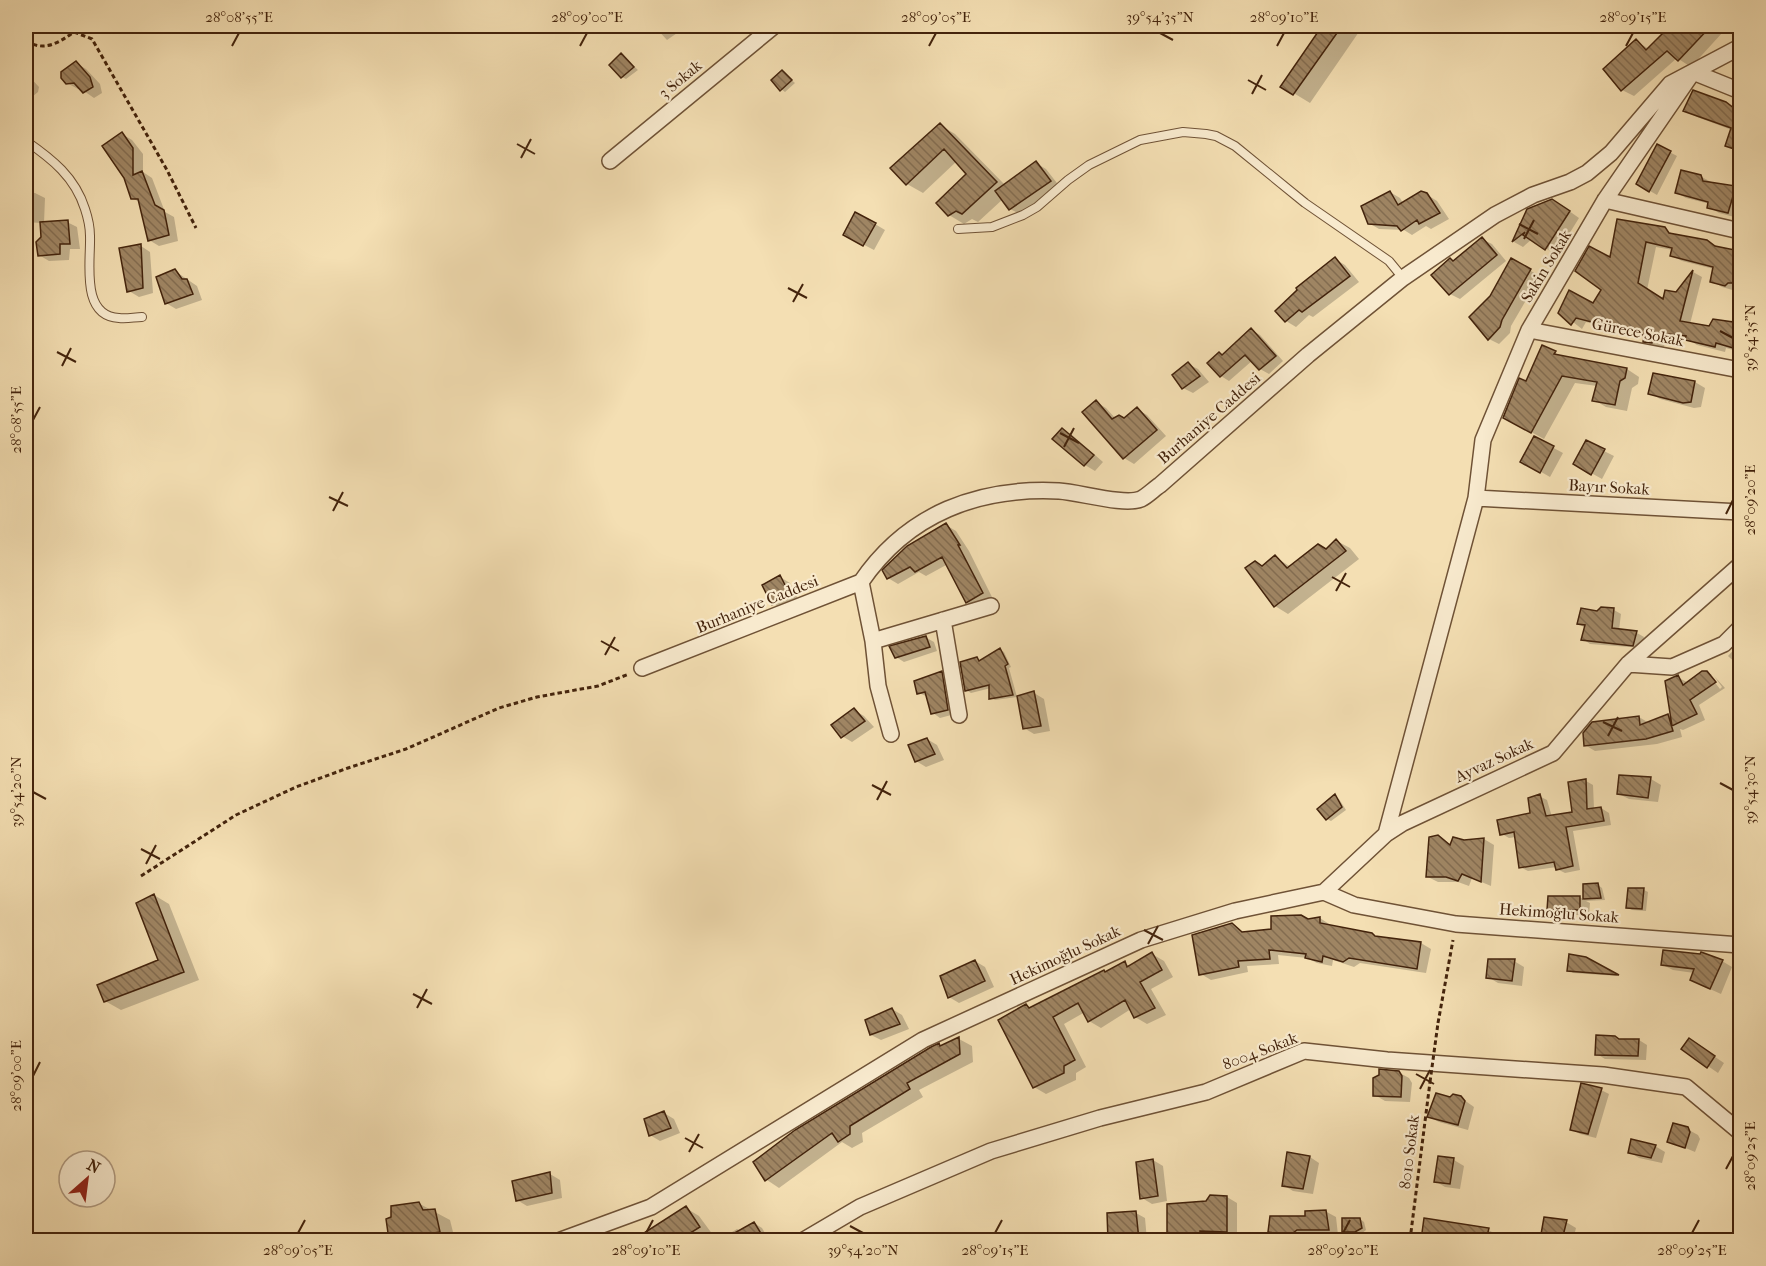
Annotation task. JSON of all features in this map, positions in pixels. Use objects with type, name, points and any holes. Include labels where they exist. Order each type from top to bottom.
[{"type":"street","name":"3 Sokak","points":[[610,161],[774,26]]},
{"type":"street","name":"Burhaniye Caddesi","points":[[642,668],[861,582],[876,561],[914,527],[952,506],[1007,491],[1061,491],[1112,500],[1140,499],[1160,485],[1308,355],[1403,278],[1495,215],[1533,195],[1570,182],[1587,173],[1611,153],[1670,84],[1740,46]]},
{"type":"street","points":[[1693,72],[1740,92]]},
{"type":"street","name":"Sakin Sokak","points":[[1386,834],[1476,498],[1484,440],[1529,330],[1605,200],[1693,72]]},
{"type":"street","points":[[1605,200],[1740,231]]},
{"type":"street","name":"Gürece Sokak","points":[[1529,330],[1740,370]]},
{"type":"street","name":"Bayır Sokak","points":[[1476,498],[1740,513]]},
{"type":"street","name":"Ayvaz Sokak","points":[[1324,891],[1386,834],[1403,823],[1553,753],[1628,664],[1740,565]]},
{"type":"street","points":[[861,582],[873,641],[878,686],[891,734]]},
{"type":"street","points":[[873,641],[991,606]]},
{"type":"street","points":[[943,620],[959,716]]},
{"type":"street","points":[[1628,664],[1672,668],[1724,644],[1740,628]]},
{"type":"street","name":"Hekimoğlu Sokak","points":[[563,1240],[651,1207],[923,1040],[1141,940],[1235,911],[1324,891],[1354,905],[1456,924],[1740,945]]},
{"type":"street","name":"8004 Sokak","points":[[804,1240],[860,1207],[991,1151],[1100,1118],[1206,1092],[1304,1051],[1387,1060],[1603,1075],[1686,1087],[1740,1132]]},
{"type":"lane","points":[[958,229],[992,227],[1023,215],[1089,165],[1140,140],[1183,132],[1206,134],[1216,136],[1235,146],[1305,203],[1389,261],[1403,278]]},
{"type":"lane","points":[[26,141],[67,174],[80,196],[90,227],[89,289],[94,302],[104,312],[117,318],[142,316]]},
{"type":"path","points":[[26,41],[40,46],[52,45],[74,32],[92,39],[167,170],[196,228]]},
{"type":"path","points":[[141,876],[236,815],[296,787],[406,749],[499,708],[537,697],[598,686],[642,668]]},
{"type":"path","name":"8010 Sokak","points":[[1410,1240],[1438,1023],[1456,924]]},
{"type":"building","points":[[1322,26],[1342,26],[1293,95],[1280,87]]},
{"type":"building","points":[[1670,26],[1711,26],[1678,61],[1667,51],[1621,91],[1603,69],[1636,39],[1646,50]]},
{"type":"building","points":[[621,53],[634,67],[621,78],[609,65]]},
{"type":"building","points":[[76,61],[90,77],[93,87],[83,93],[74,83],[66,84],[61,78],[61,72]]},
{"type":"building","points":[[782,70],[792,80],[780,91],[771,80]]},
{"type":"building","points":[[1693,90],[1726,102],[1735,109],[1740,108],[1740,151],[1725,146],[1731,128],[1683,111]]},
{"type":"building","points":[[940,123],[997,182],[962,214],[956,211],[948,216],[936,203],[966,174],[944,149],[906,185],[890,168]]},
{"type":"building","points":[[122,132],[133,148],[133,175],[142,171],[155,205],[164,210],[169,235],[148,241],[138,199],[131,199],[124,178],[102,146]]},
{"type":"building","points":[[1657,144],[1671,151],[1649,192],[1636,184]]},
{"type":"building","points":[[1036,161],[1051,181],[1009,210],[995,191]]},
{"type":"building","points":[[1681,170],[1701,175],[1703,181],[1736,186],[1728,213],[1707,208],[1708,202],[1675,193]]},
{"type":"building","points":[[1390,191],[1398,205],[1421,191],[1427,193],[1440,213],[1419,224],[1417,220],[1401,231],[1397,226],[1368,224],[1361,206]]},
{"type":"building","points":[[1552,199],[1570,211],[1545,250],[1523,235],[1525,232],[1512,242],[1527,209]]},
{"type":"building","points":[[855,212],[876,223],[863,246],[843,235]]},
{"type":"building","points":[[1617,219],[1665,227],[1669,233],[1707,240],[1715,246],[1740,251],[1734,283],[1728,283],[1725,286],[1710,282],[1713,267],[1670,256],[1672,248],[1646,242],[1638,283],[1663,299],[1665,290],[1676,292],[1693,270],[1680,321],[1709,326],[1713,319],[1740,323],[1740,350],[1716,343],[1715,347],[1685,340],[1686,336],[1658,333],[1652,343],[1643,342],[1644,335],[1576,318],[1571,325],[1558,313],[1569,290],[1593,303],[1601,290],[1575,271],[1589,246],[1610,257]]},
{"type":"building","points":[[68,220],[70,244],[60,244],[60,254],[38,256],[36,242],[41,237],[40,222]]},
{"type":"building","points":[[1482,237],[1497,255],[1449,295],[1431,275],[1450,258],[1453,261]]},
{"type":"building","points":[[141,244],[143,288],[127,292],[119,248]]},
{"type":"building","points":[[1335,257],[1350,276],[1285,322],[1275,311],[1297,290],[1296,288]]},
{"type":"building","points":[[1511,258],[1531,269],[1500,327],[1488,340],[1469,317],[1490,296]]},
{"type":"building","points":[[175,269],[182,279],[187,279],[193,294],[165,304],[156,277]]},
{"type":"building","points":[[1251,328],[1276,356],[1259,370],[1245,355],[1220,377],[1207,363],[1219,352],[1222,355]]},
{"type":"building","points":[[1542,345],[1556,351],[1554,354],[1627,368],[1625,378],[1620,381],[1615,405],[1592,401],[1597,382],[1562,376],[1531,433],[1503,418],[1519,378],[1526,381]]},
{"type":"building","points":[[1188,362],[1200,376],[1182,389],[1172,375]]},
{"type":"building","points":[[1653,373],[1695,381],[1691,402],[1683,403],[1648,394]]},
{"type":"building","points":[[1096,400],[1112,419],[1119,415],[1124,418],[1137,407],[1157,430],[1123,459],[1082,412]]},
{"type":"building","points":[[1062,428],[1094,455],[1084,466],[1052,439]]},
{"type":"building","points":[[1534,436],[1554,446],[1540,473],[1520,462]]},
{"type":"building","points":[[1586,440],[1605,449],[1591,475],[1573,464]]},
{"type":"building","points":[[946,523],[960,545],[958,545],[983,593],[966,603],[942,557],[915,572],[910,567],[887,579],[882,570],[907,546]]},
{"type":"building","points":[[1336,539],[1346,551],[1274,607],[1245,568],[1255,561],[1262,566],[1275,555],[1287,568],[1318,544],[1326,549]]},
{"type":"building","points":[[780,575],[790,595],[772,605],[762,585]]},
{"type":"building","points":[[1601,607],[1614,608],[1612,628],[1637,631],[1633,646],[1581,640],[1585,625],[1577,624],[1581,608],[1597,611]]},
{"type":"building","points":[[926,636],[930,647],[895,658],[889,646]]},
{"type":"building","points":[[1000,648],[1008,664],[1005,666],[1013,695],[989,699],[989,685],[965,691],[960,662],[977,657],[979,661]]},
{"type":"building","points":[[942,671],[948,710],[931,714],[925,692],[917,694],[914,681]]},
{"type":"building","points":[[1702,671],[1707,671],[1716,682],[1690,700],[1697,714],[1672,726],[1665,681],[1678,675],[1683,685]]},
{"type":"building","points":[[1034,691],[1041,726],[1023,729],[1017,696]]},
{"type":"building","points":[[854,708],[865,721],[841,738],[831,725]]},
{"type":"building","points":[[1668,714],[1673,731],[1646,739],[1584,746],[1583,733],[1592,722],[1639,716],[1640,725]]},
{"type":"building","points":[[927,738],[935,754],[915,762],[908,745]]},
{"type":"building","points":[[1619,775],[1651,777],[1648,798],[1617,794]]},
{"type":"building","points":[[1586,779],[1587,809],[1601,807],[1604,821],[1566,827],[1573,866],[1556,870],[1554,862],[1519,868],[1514,832],[1500,835],[1497,820],[1530,813],[1528,798],[1540,794],[1546,816],[1572,812],[1568,782]]},
{"type":"building","points":[[1335,794],[1342,807],[1326,820],[1317,809]]},
{"type":"building","points":[[1438,835],[1450,845],[1453,837],[1464,840],[1484,838],[1481,882],[1462,874],[1458,881],[1446,877],[1426,877],[1429,837]]},
{"type":"building","points":[[1598,883],[1601,898],[1583,899],[1583,884]]},
{"type":"building","points":[[1628,888],[1644,888],[1642,909],[1626,908]]},
{"type":"building","points":[[154,894],[184,972],[104,1002],[97,985],[158,960],[136,903]]},
{"type":"building","points":[[1548,896],[1580,896],[1580,910],[1547,910]]},
{"type":"building","points":[[1301,915],[1308,919],[1320,917],[1320,923],[1372,933],[1375,936],[1421,942],[1417,969],[1349,958],[1343,962],[1323,956],[1322,962],[1305,958],[1306,954],[1269,950],[1270,959],[1238,961],[1239,967],[1199,975],[1192,935],[1232,923],[1242,932],[1271,929],[1271,916]]},
{"type":"building","points":[[1663,950],[1700,954],[1701,952],[1723,960],[1710,989],[1690,980],[1694,969],[1661,965]]},
{"type":"building","points":[[1152,952],[1162,970],[1140,982],[1155,1008],[1134,1018],[1125,1000],[1088,1022],[1078,1003],[1053,1017],[1075,1060],[1064,1066],[1064,1073],[1033,1088],[998,1020],[1026,1004],[1029,1008],[1125,961],[1127,967]]},
{"type":"building","points":[[1569,954],[1586,957],[1619,975],[1567,971]]},
{"type":"building","points":[[1488,959],[1515,959],[1512,981],[1486,978]]},
{"type":"building","points":[[975,960],[985,981],[948,998],[940,976]]},
{"type":"building","points":[[892,1008],[900,1024],[870,1035],[865,1020]]},
{"type":"building","points":[[1596,1035],[1615,1036],[1619,1039],[1639,1039],[1638,1056],[1595,1055]]},
{"type":"building","points":[[959,1037],[960,1054],[907,1083],[910,1089],[850,1126],[850,1134],[838,1142],[832,1133],[765,1181],[753,1162],[795,1130],[931,1047],[939,1043],[940,1046]]},
{"type":"building","points":[[1689,1038],[1715,1056],[1707,1068],[1681,1049]]},
{"type":"building","points":[[1379,1069],[1399,1071],[1402,1076],[1401,1097],[1373,1096],[1373,1078],[1379,1075]]},
{"type":"building","points":[[1581,1083],[1602,1088],[1588,1134],[1570,1130]]},
{"type":"building","points":[[1436,1093],[1450,1097],[1453,1094],[1461,1096],[1465,1101],[1458,1125],[1427,1117]]},
{"type":"building","points":[[664,1111],[671,1128],[649,1136],[644,1119]]},
{"type":"building","points":[[1673,1123],[1688,1127],[1690,1132],[1685,1148],[1667,1142]]},
{"type":"building","points":[[1631,1139],[1656,1145],[1651,1158],[1628,1153]]},
{"type":"building","points":[[1287,1152],[1310,1156],[1303,1189],[1282,1186]]},
{"type":"building","points":[[1438,1156],[1454,1158],[1450,1184],[1434,1182]]},
{"type":"building","points":[[1153,1159],[1158,1196],[1140,1199],[1136,1162]]},
{"type":"building","points":[[550,1172],[552,1193],[516,1201],[512,1181]]},
{"type":"building","points":[[1210,1195],[1227,1196],[1227,1232],[1200,1231],[1200,1238],[1167,1238],[1167,1204],[1206,1201]]},
{"type":"building","points":[[419,1202],[423,1210],[435,1209],[440,1232],[389,1240],[386,1219],[391,1217],[391,1206]]},
{"type":"building","points":[[686,1206],[700,1227],[679,1240],[633,1240]]},
{"type":"building","points":[[1326,1210],[1329,1230],[1297,1230],[1289,1236],[1268,1232],[1270,1216],[1305,1216],[1305,1211]]},
{"type":"building","points":[[1136,1211],[1139,1240],[1108,1240],[1107,1213]]},
{"type":"building","points":[[1544,1217],[1567,1220],[1562,1240],[1540,1240]]},
{"type":"building","points":[[1342,1218],[1360,1218],[1362,1228],[1355,1232],[1342,1232]]},
{"type":"building","points":[[1424,1218],[1489,1228],[1486,1240],[1421,1240]]},
{"type":"building","points":[[754,1222],[765,1240],[722,1240]]}]
